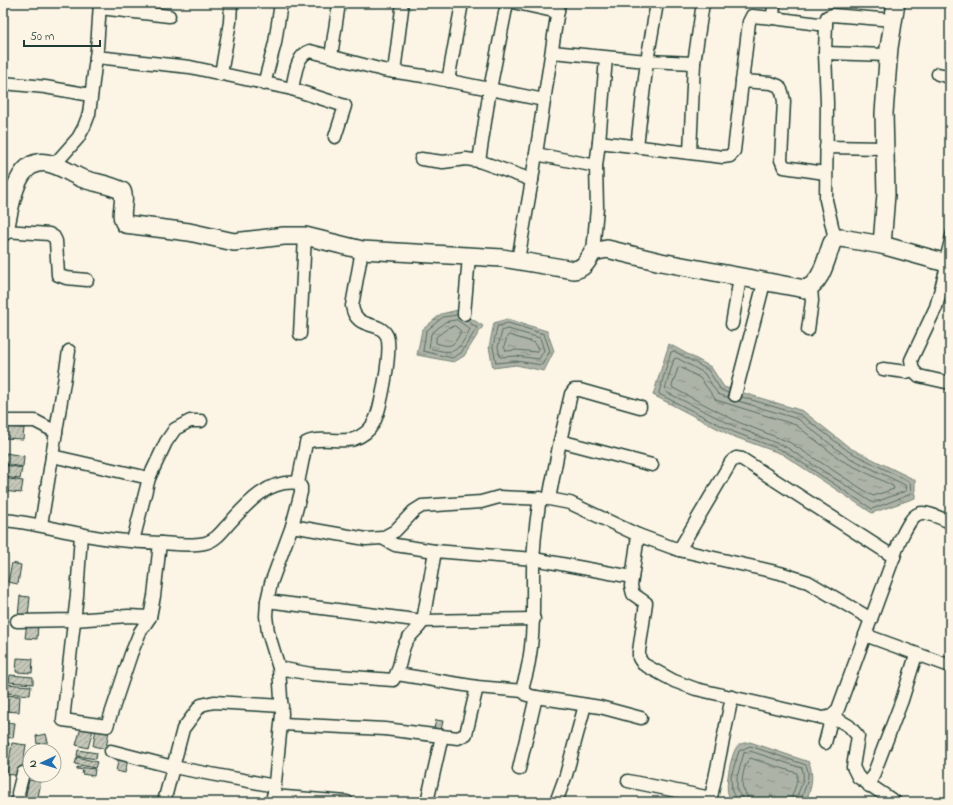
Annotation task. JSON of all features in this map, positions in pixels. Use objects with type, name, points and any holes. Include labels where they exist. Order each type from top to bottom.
[{"type":"street","points":[[221,74],[232,3]]},
{"type":"street","points":[[264,84],[275,43],[282,3]]},
{"type":"street","points":[[331,56],[339,3]]},
{"type":"street","points":[[448,81],[462,3]]},
{"type":"street","points":[[479,161],[490,89],[507,3]]},
{"type":"street","points":[[517,3],[558,8],[532,180],[518,260]]},
{"type":"street","points":[[637,146],[647,61],[657,3]]},
{"type":"street","points":[[690,152],[694,63],[703,3]]},
{"type":"street","points":[[773,18],[774,3]]},
{"type":"street","points":[[882,245],[886,194],[884,113],[888,54],[896,3]]},
{"type":"street","points":[[54,165],[78,138],[89,114],[100,6],[169,16]]},
{"type":"street","points":[[394,72],[402,9]]},
{"type":"street","points":[[835,239],[826,200],[827,102],[825,53],[827,17],[832,15],[893,20]]},
{"type":"street","points":[[599,142],[723,157],[730,156],[734,151],[749,22],[752,16],[826,25]]},
{"type":"street","points":[[292,89],[300,57],[310,51],[394,72],[544,100]]},
{"type":"street","points":[[552,52],[606,58],[694,63]]},
{"type":"street","points":[[825,53],[888,54]]},
{"type":"street","points":[[96,57],[190,66],[264,84],[292,89],[345,106],[335,137]]},
{"type":"street","points":[[87,280],[66,278],[58,275],[56,241],[54,237],[49,234],[4,231],[13,192],[24,171],[37,163],[46,162],[80,177],[122,191],[124,199],[123,220],[129,225],[189,232],[234,242],[284,236],[305,236],[362,250],[518,260],[574,270],[580,269],[585,265],[593,252],[598,208],[596,166],[606,58]]},
{"type":"street","points":[[742,81],[771,83],[778,86],[782,92],[784,101],[781,160],[784,167],[826,173]]},
{"type":"street","points":[[3,83],[46,87],[91,95]]},
{"type":"street","points":[[826,147],[884,148]]},
{"type":"street","points":[[536,154],[596,166]]},
{"type":"street","points":[[421,159],[443,162],[466,159],[479,161],[532,180]]},
{"type":"street","points":[[300,334],[305,236]]},
{"type":"street","points":[[808,330],[812,301],[811,288],[816,282],[835,239],[841,238],[882,245],[947,263],[936,307],[912,355],[911,364],[913,370],[923,377],[950,383]]},
{"type":"street","points":[[593,252],[607,249],[661,262],[764,283],[796,289],[811,288]]},
{"type":"street","points":[[274,795],[282,724],[282,706],[279,668],[268,632],[266,616],[267,601],[271,583],[292,526],[301,492],[301,486],[298,483],[306,443],[312,441],[340,441],[354,439],[364,434],[373,424],[378,414],[386,372],[388,343],[385,333],[358,320],[354,315],[352,306],[362,250]]},
{"type":"street","points":[[464,314],[469,257]]},
{"type":"street","points":[[732,324],[740,278]]},
{"type":"street","points":[[735,395],[764,283]]},
{"type":"street","points":[[41,525],[69,351]]},
{"type":"street","points":[[883,369],[906,372],[913,370]]},
{"type":"street","points":[[523,691],[532,646],[534,619],[535,528],[560,441],[571,394],[574,390],[580,390],[640,407]]},
{"type":"street","points":[[3,421],[35,421],[56,432]]},
{"type":"street","points":[[133,541],[149,478],[166,442],[175,429],[190,421],[201,421]]},
{"type":"street","points":[[560,441],[652,465]]},
{"type":"street","points":[[52,456],[149,478]]},
{"type":"street","points":[[679,550],[731,462],[736,458],[742,459],[894,557]]},
{"type":"street","points":[[3,520],[41,525],[81,534],[133,541],[192,545],[207,543],[217,537],[245,506],[263,491],[280,483],[298,483]]},
{"type":"street","points":[[292,526],[366,538],[382,538],[396,531],[414,511],[422,506],[481,502],[499,497],[544,499],[570,503],[638,535],[679,550],[780,573],[808,582],[871,619]]},
{"type":"street","points":[[825,743],[832,716],[838,709],[894,557],[911,518],[919,513],[926,512],[950,522]]},
{"type":"street","points":[[81,534],[74,620],[63,720],[107,726],[131,654],[140,632],[150,617],[160,543]]},
{"type":"street","points":[[638,535],[631,586],[632,594],[643,600],[647,607],[639,651],[639,658],[643,664],[674,681],[696,689],[823,718],[832,716],[849,726],[858,736],[853,767],[858,777],[874,793],[895,802]]},
{"type":"street","points":[[382,538],[395,545],[435,551],[534,559],[632,577]]},
{"type":"street","points":[[279,668],[311,674],[393,680],[397,674],[405,644],[410,636],[418,630],[423,621],[435,551]]},
{"type":"street","points":[[267,601],[423,621],[534,619]]},
{"type":"street","points":[[17,621],[74,620],[128,616],[150,617]]},
{"type":"street","points":[[865,635],[916,655],[950,666]]},
{"type":"street","points":[[874,793],[916,655]]},
{"type":"street","points":[[397,674],[477,687],[523,691],[526,695],[627,712],[640,718]]},
{"type":"street","points":[[282,724],[385,728],[458,738],[466,734],[477,687]]},
{"type":"street","points":[[519,769],[536,697]]},
{"type":"street","points":[[628,781],[711,800],[732,697]]},
{"type":"street","points":[[165,798],[183,730],[201,705],[214,702],[282,706]]},
{"type":"street","points":[[556,802],[566,775],[585,705]]},
{"type":"street","points":[[427,802],[442,736]]},
{"type":"street","points":[[111,751],[274,795],[348,802]]},
{"type":"street","points":[[19,802],[18,793],[22,777]]},
{"type":"lane","points":[[947,263],[950,232]]},
{"type":"water","points":[[458,310],[483,326],[464,356],[454,362],[417,355],[422,330],[441,314]]},
{"type":"water","points":[[507,319],[547,331],[554,351],[544,371],[516,365],[493,368],[489,347],[494,323]]},
{"type":"water","points":[[669,344],[711,367],[724,387],[803,411],[850,448],[915,480],[915,498],[872,513],[782,454],[732,436],[653,395]]},
{"type":"water","points":[[750,742],[809,762],[812,782],[805,802],[736,802],[730,798],[727,786],[730,764],[734,752],[739,745]]},
{"type":"building","points":[[4,427],[24,428],[23,439],[3,438]]},
{"type":"building","points":[[5,453],[24,456],[23,467],[4,464]]},
{"type":"building","points":[[4,465],[22,468],[20,479],[3,477]]},
{"type":"building","points":[[3,478],[23,481],[21,493],[3,491]]},
{"type":"building","points":[[12,563],[21,565],[18,584],[8,582]]},
{"type":"building","points":[[20,596],[30,597],[28,617],[18,616]]},
{"type":"building","points":[[27,623],[38,625],[37,639],[25,638]]},
{"type":"building","points":[[17,658],[33,659],[32,673],[16,672]]},
{"type":"building","points":[[10,675],[33,677],[33,684],[9,682]]},
{"type":"building","points":[[6,684],[31,686],[30,695],[5,693]]},
{"type":"building","points":[[4,695],[20,696],[19,712],[3,711]]},
{"type":"building","points":[[436,720],[443,721],[441,730],[434,729]]},
{"type":"building","points":[[3,722],[15,723],[13,738],[3,737]]},
{"type":"building","points":[[82,724],[93,730],[88,748],[76,745]]},
{"type":"building","points":[[96,728],[109,730],[106,749],[93,746]]},
{"type":"building","points":[[46,734],[48,742],[37,743],[36,736]]},
{"type":"building","points":[[3,742],[9,743],[7,758],[3,758]]},
{"type":"building","points":[[12,743],[22,744],[21,776],[7,774]]},
{"type":"building","points":[[78,750],[97,753],[96,759],[77,756]]},
{"type":"building","points":[[77,757],[97,762],[95,768],[75,764]]},
{"type":"building","points":[[119,757],[128,759],[125,773],[116,771]]},
{"type":"building","points":[[77,767],[95,769],[94,776],[82,774],[83,770],[77,769]]},
{"type":"building","points":[[28,783],[41,783],[37,802],[25,799]]}]
